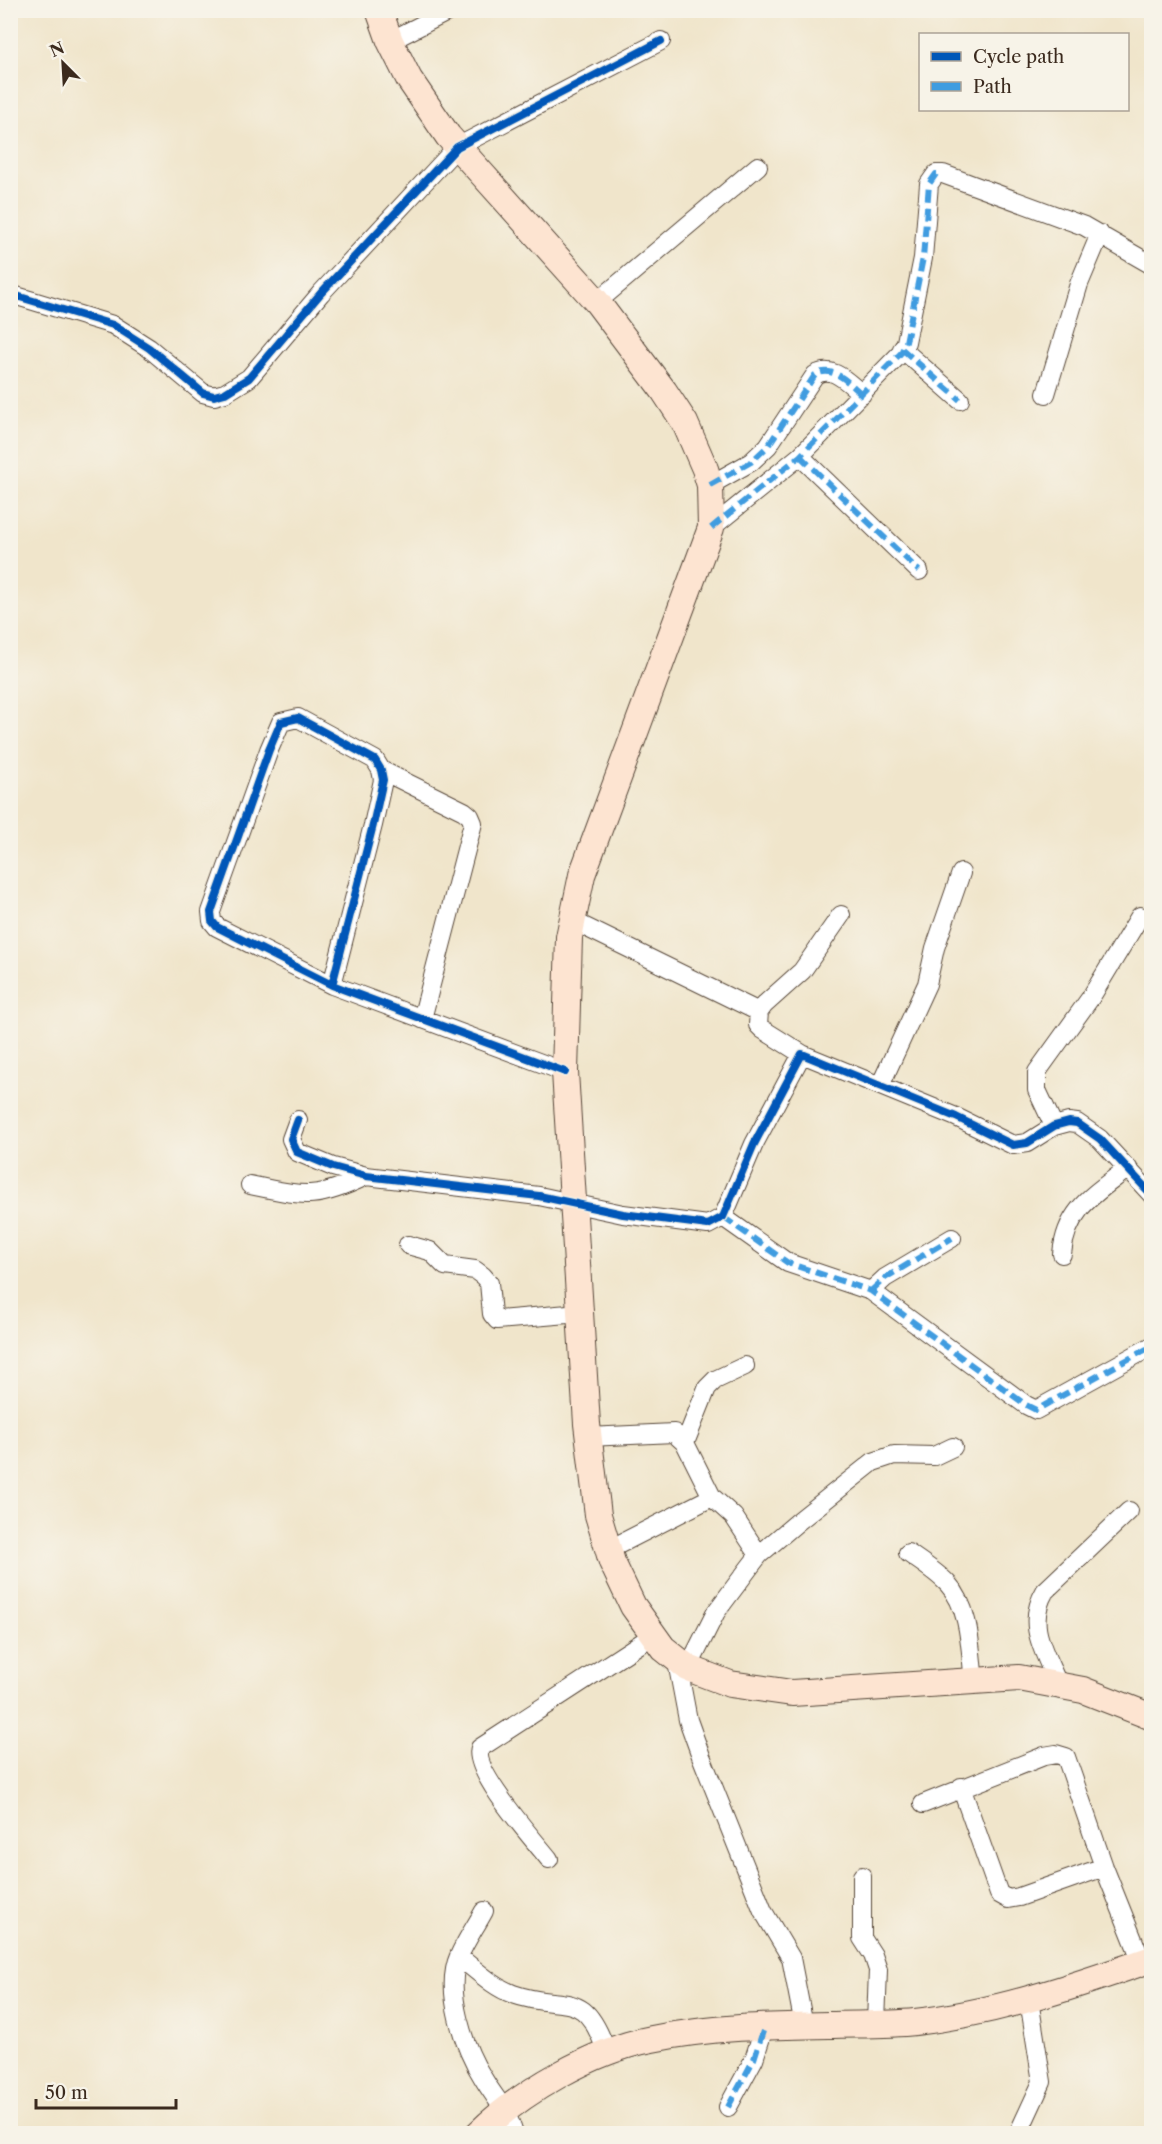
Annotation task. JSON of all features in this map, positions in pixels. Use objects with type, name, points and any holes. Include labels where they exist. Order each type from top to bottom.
[{"type":"main road","points":[[380,10],[390,41],[414,88],[457,147],[597,302],[664,391],[685,423],[710,485],[711,528],[585,865],[571,920],[565,1072],[588,1437],[598,1515],[608,1550],[633,1606],[652,1636],[683,1665],[729,1684],[792,1693],[1019,1678],[1058,1684],[1106,1698],[1152,1717]]},
{"type":"main road","points":[[478,2133],[510,2122],[558,2077],[607,2053],[651,2039],[704,2031],[941,2019],[1029,2000],[1147,1960]]},
{"type":"street","points":[[390,41],[451,10]]},
{"type":"street","points":[[10,294],[113,325],[149,348],[203,393],[214,396],[225,393],[249,378],[321,293],[457,147],[661,41]]},
{"type":"street","points":[[597,302],[758,166]]},
{"type":"street","points":[[711,528],[800,456],[862,394],[902,349],[923,258],[929,184],[936,174],[943,174],[1100,234],[1152,264]]},
{"type":"street","points":[[1046,394],[1079,284],[1100,234]]},
{"type":"street","points":[[902,349],[960,400]]},
{"type":"street","points":[[710,485],[751,462],[768,446],[815,375],[823,370],[832,371],[862,394]]},
{"type":"street","points":[[800,456],[919,571]]},
{"type":"street","points":[[332,986],[383,780],[381,770],[375,760],[298,718],[281,722],[211,912],[212,921],[218,927],[332,986],[565,1072]]},
{"type":"street","points":[[381,770],[464,811],[471,816],[473,823],[422,1019]]},
{"type":"street","points":[[880,1086],[927,984],[935,948],[961,873]]},
{"type":"street","points":[[841,915],[802,971],[759,1012],[758,1024],[762,1029],[802,1054],[956,1117],[1013,1145],[1027,1143],[1054,1126],[1069,1122],[1084,1127],[1100,1139],[1152,1195]]},
{"type":"street","points":[[1054,1126],[1037,1090],[1037,1072],[1091,997],[1140,916]]},
{"type":"street","points":[[571,920],[759,1012]]},
{"type":"street","points":[[298,1120],[291,1139],[297,1152],[333,1167],[366,1176],[539,1196],[654,1219],[708,1225],[723,1217],[754,1144],[802,1054]]},
{"type":"street","points":[[1062,1254],[1066,1231],[1073,1215],[1087,1200],[1128,1168]]},
{"type":"street","points":[[250,1185],[313,1196],[335,1191],[366,1176]]},
{"type":"street","points":[[723,1217],[788,1263],[871,1291],[1036,1410],[1152,1346]]},
{"type":"street","points":[[871,1291],[885,1278],[952,1238]]},
{"type":"street","points":[[408,1245],[430,1251],[445,1266],[475,1270],[483,1276],[489,1283],[492,1314],[497,1320],[580,1313]]},
{"type":"street","points":[[685,1443],[707,1388],[715,1380],[745,1366]]},
{"type":"street","points":[[588,1437],[666,1431],[674,1433],[685,1443],[712,1497],[734,1517],[759,1555]]},
{"type":"street","points":[[804,2025],[791,1958],[763,1911],[688,1720],[683,1665],[716,1612],[759,1555],[873,1462],[894,1455],[934,1456],[953,1447]]},
{"type":"street","points":[[608,1550],[712,1497]]},
{"type":"street","points":[[1058,1684],[1037,1633],[1035,1617],[1037,1605],[1045,1591],[1129,1511]]},
{"type":"street","points":[[908,1552],[939,1576],[956,1594],[964,1614],[974,1682]]},
{"type":"street","points":[[549,1859],[498,1793],[480,1762],[480,1748],[652,1636]]},
{"type":"street","points":[[922,1804],[960,1787],[1044,1756],[1056,1754],[1066,1757],[1104,1867],[1147,1960]]},
{"type":"street","points":[[960,1787],[999,1894],[1008,1899],[1019,1897],[1104,1867]]},
{"type":"street","points":[[862,1876],[862,1938],[873,1955],[878,1970],[876,2023]]},
{"type":"street","points":[[484,1911],[459,1957],[455,2004],[460,2027],[483,2079],[510,2122]]},
{"type":"street","points":[[459,1957],[512,1994],[560,2001],[586,2013],[598,2026],[607,2053]]},
{"type":"street","points":[[1018,2133],[1042,2082],[1029,2000]]},
{"type":"street","points":[[729,2107],[754,2059],[764,2028]]},
{"type":"marked path","points":[[711,528],[800,456],[901,353],[906,342],[923,258],[929,184],[936,174],[943,174]]},
{"type":"marked path","points":[[902,349],[960,400]]},
{"type":"marked path","points":[[710,485],[751,462],[768,446],[815,375],[822,372],[834,373],[862,394]]},
{"type":"marked path","points":[[800,456],[919,571]]},
{"type":"marked path","points":[[723,1217],[788,1263],[871,1291],[1036,1410],[1152,1346]]},
{"type":"marked path","points":[[871,1291],[885,1278],[952,1238]]},
{"type":"marked path","points":[[728,2107],[754,2059],[764,2028]]},
{"type":"cycle path","points":[[10,294],[113,325],[149,348],[203,393],[214,396],[225,393],[249,378],[321,293],[457,147],[661,41]]},
{"type":"cycle path","points":[[332,985],[217,927],[212,921],[211,912],[269,750],[281,722],[298,718],[375,760],[381,770],[383,780],[332,985],[565,1072]]},
{"type":"cycle path","points":[[298,1120],[291,1139],[297,1152],[333,1167],[366,1176],[539,1196],[623,1214],[708,1225],[723,1217],[754,1144],[802,1054],[956,1117],[1013,1145],[1027,1143],[1054,1126],[1069,1122],[1077,1123],[1100,1139],[1152,1195]]}]
